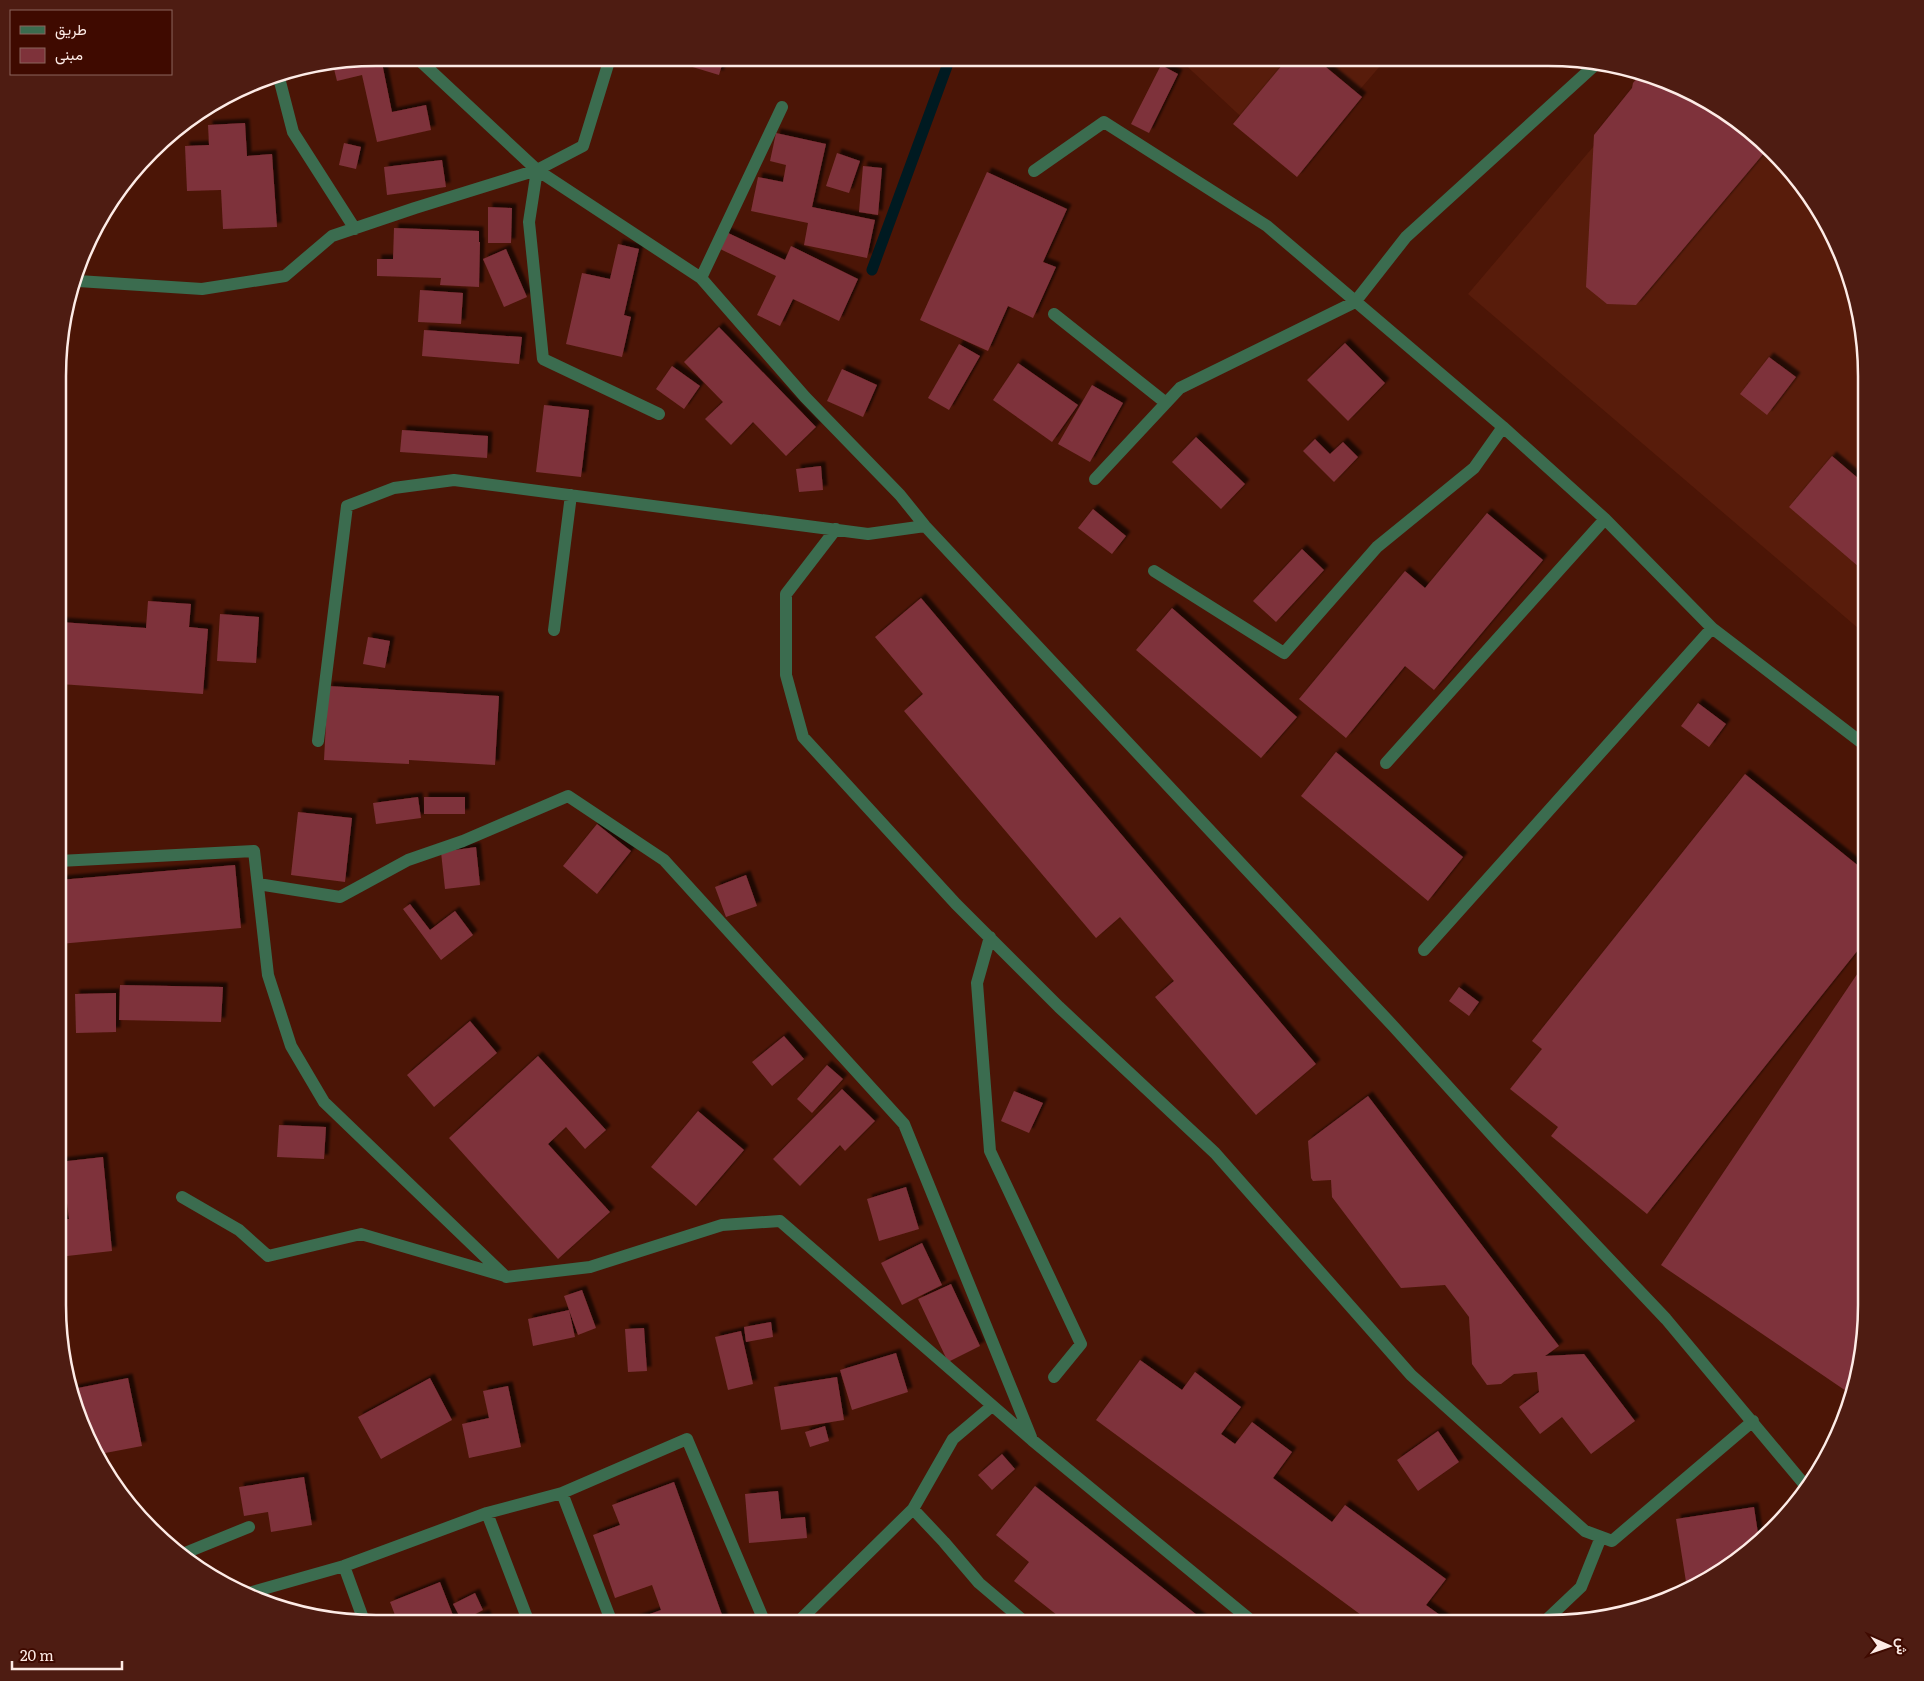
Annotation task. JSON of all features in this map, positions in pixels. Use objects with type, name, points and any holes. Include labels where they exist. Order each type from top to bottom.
[{"type":"street","points":[[426,66],[537,170],[700,278],[805,397],[900,495],[926,526],[1394,1027],[1502,1146],[1666,1319],[1802,1482]]},
{"type":"street","points":[[81,281],[202,289],[285,276],[332,236],[537,170],[583,146],[608,66]]},
{"type":"street","points":[[1096,479],[1180,388],[1355,302],[1406,238],[1590,69]]},
{"type":"street","points":[[280,82],[293,132],[355,229]]},
{"type":"street","points":[[700,278],[782,107]]},
{"type":"street","points":[[1034,171],[1104,122],[1267,226],[1503,427],[1605,519],[1712,628],[1858,740]]},
{"type":"street","points":[[537,170],[529,222],[543,359],[659,414]]},
{"type":"street","points":[[1054,314],[1166,403]]},
{"type":"street","points":[[1154,571],[1284,653],[1377,547],[1474,468],[1503,427]]},
{"type":"street","points":[[318,741],[347,506],[394,488],[454,480],[868,534],[926,526]]},
{"type":"street","points":[[554,630],[571,495]]},
{"type":"street","points":[[1386,763],[1605,519]]},
{"type":"street","points":[[836,529],[786,594],[786,674],[804,737],[956,904],[1059,1007],[1215,1153],[1411,1374],[1585,1531],[1612,1541],[1753,1421]]},
{"type":"street","points":[[1424,950],[1712,628]]},
{"type":"street","points":[[258,884],[340,897],[408,860],[463,841],[568,796],[664,860],[904,1124],[1032,1440]]},
{"type":"street","points":[[66,862],[254,851],[268,975],[291,1046],[324,1102],[506,1277]]},
{"type":"street","points":[[990,938],[977,983],[990,1151],[1081,1344],[1054,1377]]},
{"type":"street","points":[[182,1197],[239,1230],[268,1256],[361,1234],[506,1277],[590,1267],[722,1225],[780,1221],[1032,1440],[1244,1615]]},
{"type":"street","points":[[805,1615],[913,1509],[953,1439],[992,1406]]},
{"type":"street","points":[[256,1591],[344,1566],[487,1513],[562,1493],[688,1439],[762,1615]]},
{"type":"street","points":[[562,1493],[609,1615]]},
{"type":"street","points":[[913,1509],[979,1583],[1017,1615]]},
{"type":"street","points":[[487,1513],[526,1615]]},
{"type":"street","points":[[188,1552],[250,1528]]},
{"type":"street","points":[[1552,1615],[1581,1587],[1601,1537]]},
{"type":"street","points":[[344,1566],[362,1614]]},
{"type":"shaded area","points":[[1187,66],[1380,66],[1294,166]]},
{"type":"shaded area","points":[[1648,83],[1685,98],[1737,130],[1781,172],[1806,204],[1834,257],[1852,316],[1858,376],[1858,628],[1468,294]]},
{"type":"building","points":[[383,66],[392,112],[426,105],[431,130],[377,142],[362,75],[337,81],[334,69]]},
{"type":"building","points":[[689,66],[722,66],[719,75]]},
{"type":"building","points":[[1160,66],[1178,74],[1149,133],[1131,124]]},
{"type":"building","points":[[1281,66],[1325,66],[1362,97],[1297,177],[1233,124]]},
{"type":"building","points":[[1636,79],[1685,98],[1737,130],[1763,154],[1636,305],[1607,304],[1586,287],[1594,135],[1632,88]]},
{"type":"building","points":[[245,123],[247,156],[272,154],[277,227],[223,229],[221,190],[187,191],[185,146],[209,145],[208,125]]},
{"type":"building","points":[[776,133],[826,144],[812,207],[875,220],[867,258],[804,245],[808,223],[751,211],[758,177],[783,182],[786,165],[770,161]]},
{"type":"building","points":[[344,143],[361,147],[356,169],[339,165]]},
{"type":"building","points":[[837,153],[860,161],[849,193],[826,186]]},
{"type":"building","points":[[442,160],[446,187],[387,195],[384,167]]},
{"type":"building","points":[[863,166],[882,168],[878,215],[859,212]]},
{"type":"building","points":[[987,172],[1067,209],[1043,262],[1056,267],[1033,318],[1008,306],[988,351],[920,320]]},
{"type":"building","points":[[488,207],[512,208],[511,243],[488,243]]},
{"type":"building","points":[[394,228],[479,231],[479,287],[440,285],[441,278],[377,276],[377,259],[393,259]]},
{"type":"building","points":[[724,231],[785,260],[791,246],[858,279],[839,321],[793,299],[780,326],[757,315],[776,276],[716,247]]},
{"type":"building","points":[[618,244],[639,249],[624,315],[631,317],[622,357],[566,344],[582,273],[610,279]]},
{"type":"building","points":[[506,249],[527,297],[504,307],[483,259]]},
{"type":"building","points":[[420,290],[463,293],[461,324],[418,322]]},
{"type":"building","points":[[719,327],[816,427],[786,456],[753,422],[731,445],[705,419],[723,402],[684,362]]},
{"type":"building","points":[[424,330],[522,337],[519,364],[422,356]]},
{"type":"building","points":[[1345,343],[1385,383],[1348,421],[1307,380]]},
{"type":"building","points":[[959,344],[980,356],[949,410],[928,398]]},
{"type":"building","points":[[1769,357],[1796,377],[1767,415],[1740,394]]},
{"type":"building","points":[[1018,363],[1078,405],[1052,442],[993,400]]},
{"type":"building","points":[[672,366],[700,386],[684,409],[656,389]]},
{"type":"building","points":[[842,369],[877,385],[863,417],[827,401]]},
{"type":"building","points":[[1092,385],[1123,403],[1090,462],[1058,444]]},
{"type":"building","points":[[544,405],[589,410],[581,477],[536,472]]},
{"type":"building","points":[[402,430],[488,436],[487,458],[400,452]]},
{"type":"building","points":[[1196,437],[1245,484],[1221,509],[1172,462]]},
{"type":"building","points":[[1315,439],[1330,454],[1343,442],[1358,457],[1334,482],[1303,451]]},
{"type":"building","points":[[1832,456],[1858,478],[1858,566],[1789,507]]},
{"type":"building","points":[[821,466],[823,490],[799,492],[796,469]]},
{"type":"building","points":[[1093,509],[1126,536],[1112,554],[1078,528]]},
{"type":"building","points":[[1487,513],[1543,560],[1434,690],[1405,666],[1346,738],[1299,699],[1405,571],[1425,588]]},
{"type":"building","points":[[1302,549],[1324,570],[1276,622],[1253,601]]},
{"type":"building","points":[[921,598],[1316,1064],[1256,1115],[1155,997],[1174,981],[1120,917],[1096,938],[904,711],[923,694],[875,637]]},
{"type":"building","points":[[148,601],[191,604],[189,627],[208,629],[203,694],[66,684],[66,622],[146,628]]},
{"type":"building","points":[[1172,608],[1297,717],[1261,758],[1136,650]]},
{"type":"building","points":[[220,614],[259,617],[256,663],[217,661]]},
{"type":"building","points":[[368,637],[390,641],[385,668],[363,664]]},
{"type":"building","points":[[328,686],[499,696],[495,765],[409,760],[409,764],[324,760]]},
{"type":"building","points":[[1698,703],[1726,724],[1709,747],[1681,726]]},
{"type":"building","points":[[1336,752],[1463,857],[1428,901],[1301,796]]},
{"type":"building","points":[[1745,774],[1858,866],[1858,950],[1647,1214],[1551,1136],[1558,1127],[1510,1089],[1542,1049],[1532,1041]]},
{"type":"building","points":[[418,797],[421,818],[376,824],[373,803]]},
{"type":"building","points":[[424,797],[465,797],[465,814],[424,814]]},
{"type":"building","points":[[298,812],[352,818],[345,882],[291,875]]},
{"type":"building","points":[[597,824],[631,851],[597,894],[563,866]]},
{"type":"building","points":[[476,847],[480,885],[445,889],[441,852]]},
{"type":"building","points":[[235,865],[241,928],[66,943],[66,879]]},
{"type":"building","points":[[746,875],[757,906],[726,917],[715,887]]},
{"type":"building","points":[[410,904],[430,930],[455,911],[473,935],[441,960],[403,909]]},
{"type":"building","points":[[1858,973],[1858,1305],[1855,1345],[1845,1391],[1661,1265]]},
{"type":"building","points":[[120,985],[223,987],[221,1022],[119,1020]]},
{"type":"building","points":[[1459,987],[1479,1002],[1469,1016],[1449,1001]]},
{"type":"building","points":[[116,993],[116,1032],[76,1033],[75,994]]},
{"type":"building","points":[[470,1021],[497,1053],[434,1107],[407,1075]]},
{"type":"building","points":[[784,1036],[804,1059],[772,1086],[752,1062]]},
{"type":"building","points":[[538,1056],[606,1130],[585,1149],[566,1127],[548,1144],[610,1212],[558,1259],[449,1138]]},
{"type":"building","points":[[827,1065],[843,1079],[812,1113],[797,1099]]},
{"type":"building","points":[[842,1089],[875,1121],[845,1151],[840,1145],[800,1186],[773,1159]]},
{"type":"building","points":[[1014,1091],[1043,1103],[1029,1133],[1001,1121]]},
{"type":"building","points":[[1368,1096],[1559,1346],[1545,1356],[1584,1354],[1635,1421],[1591,1454],[1562,1417],[1540,1434],[1519,1407],[1539,1392],[1537,1372],[1514,1374],[1501,1384],[1487,1385],[1472,1364],[1469,1317],[1445,1285],[1401,1288],[1332,1197],[1331,1180],[1313,1181],[1311,1178],[1308,1141]]},
{"type":"building","points":[[698,1111],[744,1150],[696,1206],[651,1167]]},
{"type":"building","points":[[279,1125],[326,1127],[324,1159],[277,1157]]},
{"type":"building","points":[[103,1157],[112,1251],[66,1256],[66,1219],[69,1219],[66,1203],[66,1161]]},
{"type":"building","points":[[906,1187],[919,1229],[879,1241],[867,1199]]},
{"type":"building","points":[[922,1243],[942,1285],[902,1305],[881,1263]]},
{"type":"building","points":[[951,1284],[980,1346],[948,1362],[918,1299]]},
{"type":"building","points":[[582,1290],[596,1328],[578,1335],[564,1296]]},
{"type":"building","points":[[569,1310],[575,1337],[533,1346],[528,1319]]},
{"type":"building","points":[[771,1322],[773,1337],[746,1342],[744,1327]]},
{"type":"building","points":[[644,1328],[647,1371],[628,1372],[625,1329]]},
{"type":"building","points":[[741,1331],[753,1384],[728,1390],[715,1337]]},
{"type":"building","points":[[896,1353],[908,1392],[852,1410],[840,1370]]},
{"type":"building","points":[[1140,1360],[1182,1390],[1195,1372],[1241,1407],[1221,1434],[1235,1444],[1252,1422],[1292,1452],[1273,1478],[1332,1522],[1345,1505],[1446,1579],[1426,1605],[1440,1615],[1361,1615],[1096,1420]]},
{"type":"building","points":[[837,1377],[844,1420],[781,1430],[774,1387]]},
{"type":"building","points":[[128,1378],[142,1446],[104,1453],[90,1424],[78,1388]]},
{"type":"building","points":[[430,1378],[452,1420],[381,1459],[358,1417]]},
{"type":"building","points":[[508,1386],[521,1447],[469,1458],[462,1424],[489,1418],[483,1391]]},
{"type":"building","points":[[825,1426],[829,1441],[810,1447],[805,1432]]},
{"type":"building","points":[[1438,1431],[1459,1462],[1418,1491],[1397,1460]]},
{"type":"building","points":[[1002,1454],[1015,1469],[992,1490],[978,1475]]},
{"type":"building","points":[[304,1477],[312,1525],[271,1532],[268,1512],[244,1516],[239,1487]]},
{"type":"building","points":[[674,1482],[722,1615],[647,1615],[661,1610],[652,1585],[615,1598],[593,1535],[620,1525],[612,1505]]},
{"type":"building","points":[[1035,1486],[1197,1615],[1057,1615],[1014,1581],[1029,1562],[996,1535]]},
{"type":"building","points":[[778,1491],[781,1519],[805,1517],[807,1538],[749,1543],[745,1494]]},
{"type":"building","points":[[1754,1507],[1758,1533],[1720,1563],[1686,1582],[1676,1519]]},
{"type":"building","points":[[440,1582],[453,1615],[395,1615],[390,1602]]},
{"type":"building","points":[[475,1593],[483,1610],[473,1615],[459,1615],[453,1604]]},
{"type":"waterway","points":[[872,270],[947,66]]}]
